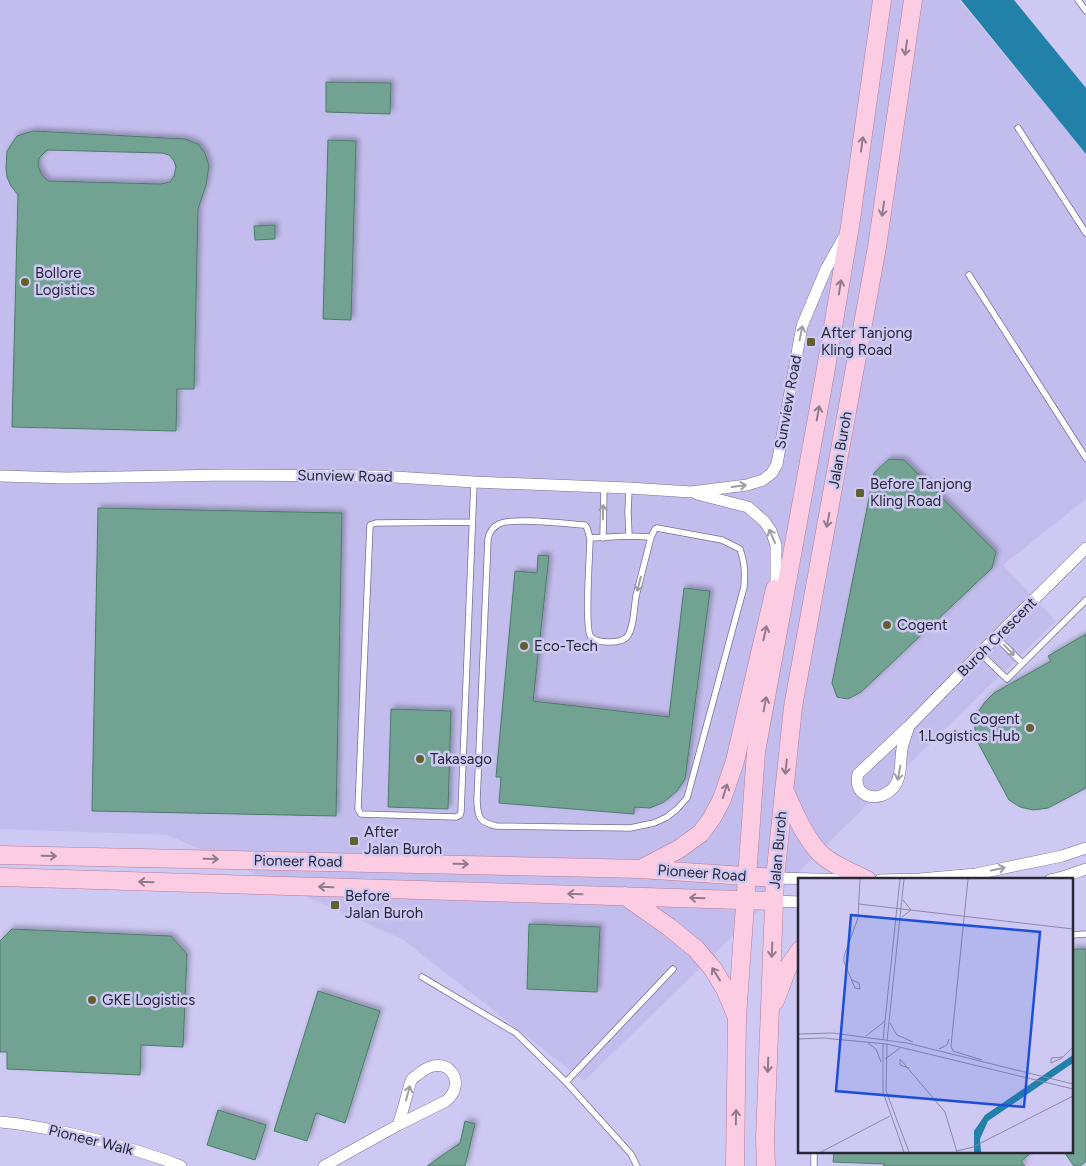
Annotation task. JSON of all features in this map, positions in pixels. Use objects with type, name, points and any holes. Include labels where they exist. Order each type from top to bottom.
[{"type":"main road","name":"Jalan Buroh","points":[[746,900],[756,752],[803,498],[850,226],[882,0]]},
{"type":"main road","name":"Jalan Buroh","points":[[774,901],[793,707],[878,247],[913,0]]},
{"type":"main road","points":[[640,869],[679,849],[701,833],[722,799],[738,746],[776,583],[803,498]]},
{"type":"main road","points":[[784,789],[802,828],[822,855],[833,863],[863,878]]},
{"type":"main road","name":"Pioneer Road","points":[[0,855],[640,869],[775,878]]},
{"type":"main road","name":"Pioneer Road","points":[[0,877],[774,901]]},
{"type":"main road","points":[[624,896],[669,926],[696,948],[713,969],[725,989],[737,1018]]},
{"type":"main road","name":"Pioneer Road","points":[[736,1166],[737,1018],[746,900]]},
{"type":"main road","points":[[766,1166],[765,1138],[774,901]]},
{"type":"main road","points":[[770,1016],[786,969],[798,953]]},
{"type":"street","name":"Sunview Road","points":[[0,476],[67,478],[227,475],[380,476],[691,492],[747,485],[763,480],[772,473],[777,464],[802,326],[826,269],[850,226]]},
{"type":"street","name":"Sunview Road","points":[[691,492],[748,507],[764,521],[771,531],[776,545],[776,583]]},
{"type":"street","name":"Buroh Crescent","points":[[909,726],[902,748],[898,780],[894,787],[881,797],[872,798],[864,794],[859,788],[858,774],[909,726],[1086,548]]},
{"type":"street","points":[[931,878],[976,874],[1062,856],[1086,848]]},
{"type":"street","points":[[1057,878],[1086,869]]},
{"type":"street","points":[[775,878],[798,879]]},
{"type":"street","points":[[774,901],[798,902]]},
{"type":"street","points":[[324,1166],[446,1101],[451,1097],[456,1086],[453,1074],[449,1070],[438,1065],[432,1066],[412,1079],[398,1125]]},
{"type":"street","name":"Pioneer Walk","points":[[0,1122],[15,1123],[81,1136],[181,1166]]},
{"type":"lane","points":[[1078,0],[1086,11]]},
{"type":"lane","points":[[1018,128],[1086,233]]},
{"type":"lane","points":[[969,275],[1086,458]]},
{"type":"lane","points":[[472,522],[376,523],[370,525],[358,809],[360,814],[456,817],[460,815],[474,482]]},
{"type":"lane","points":[[603,538],[604,487]]},
{"type":"lane","points":[[629,536],[630,488]]},
{"type":"lane","points":[[515,520],[585,525],[590,538],[588,631],[590,636],[596,641],[613,642],[627,637],[630,630],[651,537],[657,528],[722,540],[740,549],[744,560],[744,587],[687,798],[667,817],[630,828],[496,826],[487,824],[478,816],[477,801],[487,549],[491,531],[500,523],[515,520]]},
{"type":"lane","points":[[590,538],[651,537]]},
{"type":"lane","points":[[980,653],[1008,678],[1086,600]]},
{"type":"lane","points":[[996,637],[1023,663]]},
{"type":"lane","points":[[566,1082],[673,969]]},
{"type":"lane","points":[[422,977],[516,1033],[566,1082],[631,1154],[637,1166]]},
{"type":"shaded area","points":[[0,0],[959,0],[1086,154],[1086,499],[1003,565],[1056,621],[584,1081],[402,939],[168,835],[0,829]]},
{"type":"water","points":[[961,0],[1014,0],[1086,88],[1086,154]]},
{"type":"building","points":[[326,82],[391,83],[390,114],[326,112]]},
{"type":"building","points":[[33,131],[185,139],[198,144],[205,153],[209,166],[206,185],[198,209],[194,389],[177,389],[176,431],[12,427],[18,195],[7,177],[6,168],[7,151],[17,136]],"holes":[[[48,150],[162,153],[169,155],[176,167],[170,182],[160,184],[48,181],[42,175],[38,166],[39,158]]]},
{"type":"building","points":[[328,140],[356,141],[351,320],[323,319]]},
{"type":"building","points":[[275,225],[275,239],[255,240],[254,226]]},
{"type":"building","name":"Cogent","points":[[889,459],[904,460],[996,552],[992,568],[861,692],[848,699],[837,697],[832,683],[874,473]]},
{"type":"building","points":[[98,508],[342,513],[336,816],[92,811]]},
{"type":"building","name":"Eco-Tech","points":[[538,555],[549,556],[533,701],[669,717],[684,588],[710,591],[685,779],[677,791],[664,802],[650,808],[634,807],[634,814],[499,803],[501,777],[496,777],[515,571],[537,573]]},
{"type":"building","name":"Cogent 1.Logistics Hub","points":[[1086,634],[1086,788],[1048,808],[1033,810],[1020,807],[1009,800],[976,739],[974,718],[994,693],[1051,661],[1048,656]]},
{"type":"building","name":"Takasago","points":[[391,709],[451,711],[448,809],[388,807]]},
{"type":"building","points":[[529,924],[600,927],[597,992],[527,989]]},
{"type":"building","name":"GKE Logistics","points":[[12,929],[171,936],[187,954],[183,1047],[141,1045],[140,1075],[7,1069],[7,1052],[0,1052],[0,941]]},
{"type":"building","points":[[1074,949],[1086,949],[1086,1161],[1080,1166],[1074,1166],[1065,1154],[1074,1154]]},
{"type":"building","points":[[318,991],[380,1011],[345,1123],[316,1113],[307,1141],[274,1131]]},
{"type":"building","points":[[218,1110],[266,1125],[255,1160],[207,1145]]},
{"type":"building","points":[[465,1121],[475,1124],[465,1166],[427,1166],[460,1143]]},
{"type":"building","points":[[834,1154],[1030,1154],[1021,1161],[1025,1166],[883,1166],[885,1164],[833,1162]]},
{"type":"place","name":"Bollore Logistics","points":[[25,282]]},
{"type":"place","name":"After Tanjong Kling Road","points":[[811,342]]},
{"type":"place","name":"Before Tanjong Kling Road","points":[[860,493]]},
{"type":"place","name":"Cogent","points":[[887,625]]},
{"type":"place","name":"Eco-Tech","points":[[524,646]]},
{"type":"place","name":"Cogent 1.Logistics Hub","points":[[1030,728]]},
{"type":"place","name":"Takasago","points":[[420,759]]},
{"type":"place","name":"After Jalan Buroh","points":[[354,841]]},
{"type":"place","name":"Before Jalan Buroh","points":[[335,905]]},
{"type":"place","name":"GKE Logistics","points":[[92,1000]]}]
